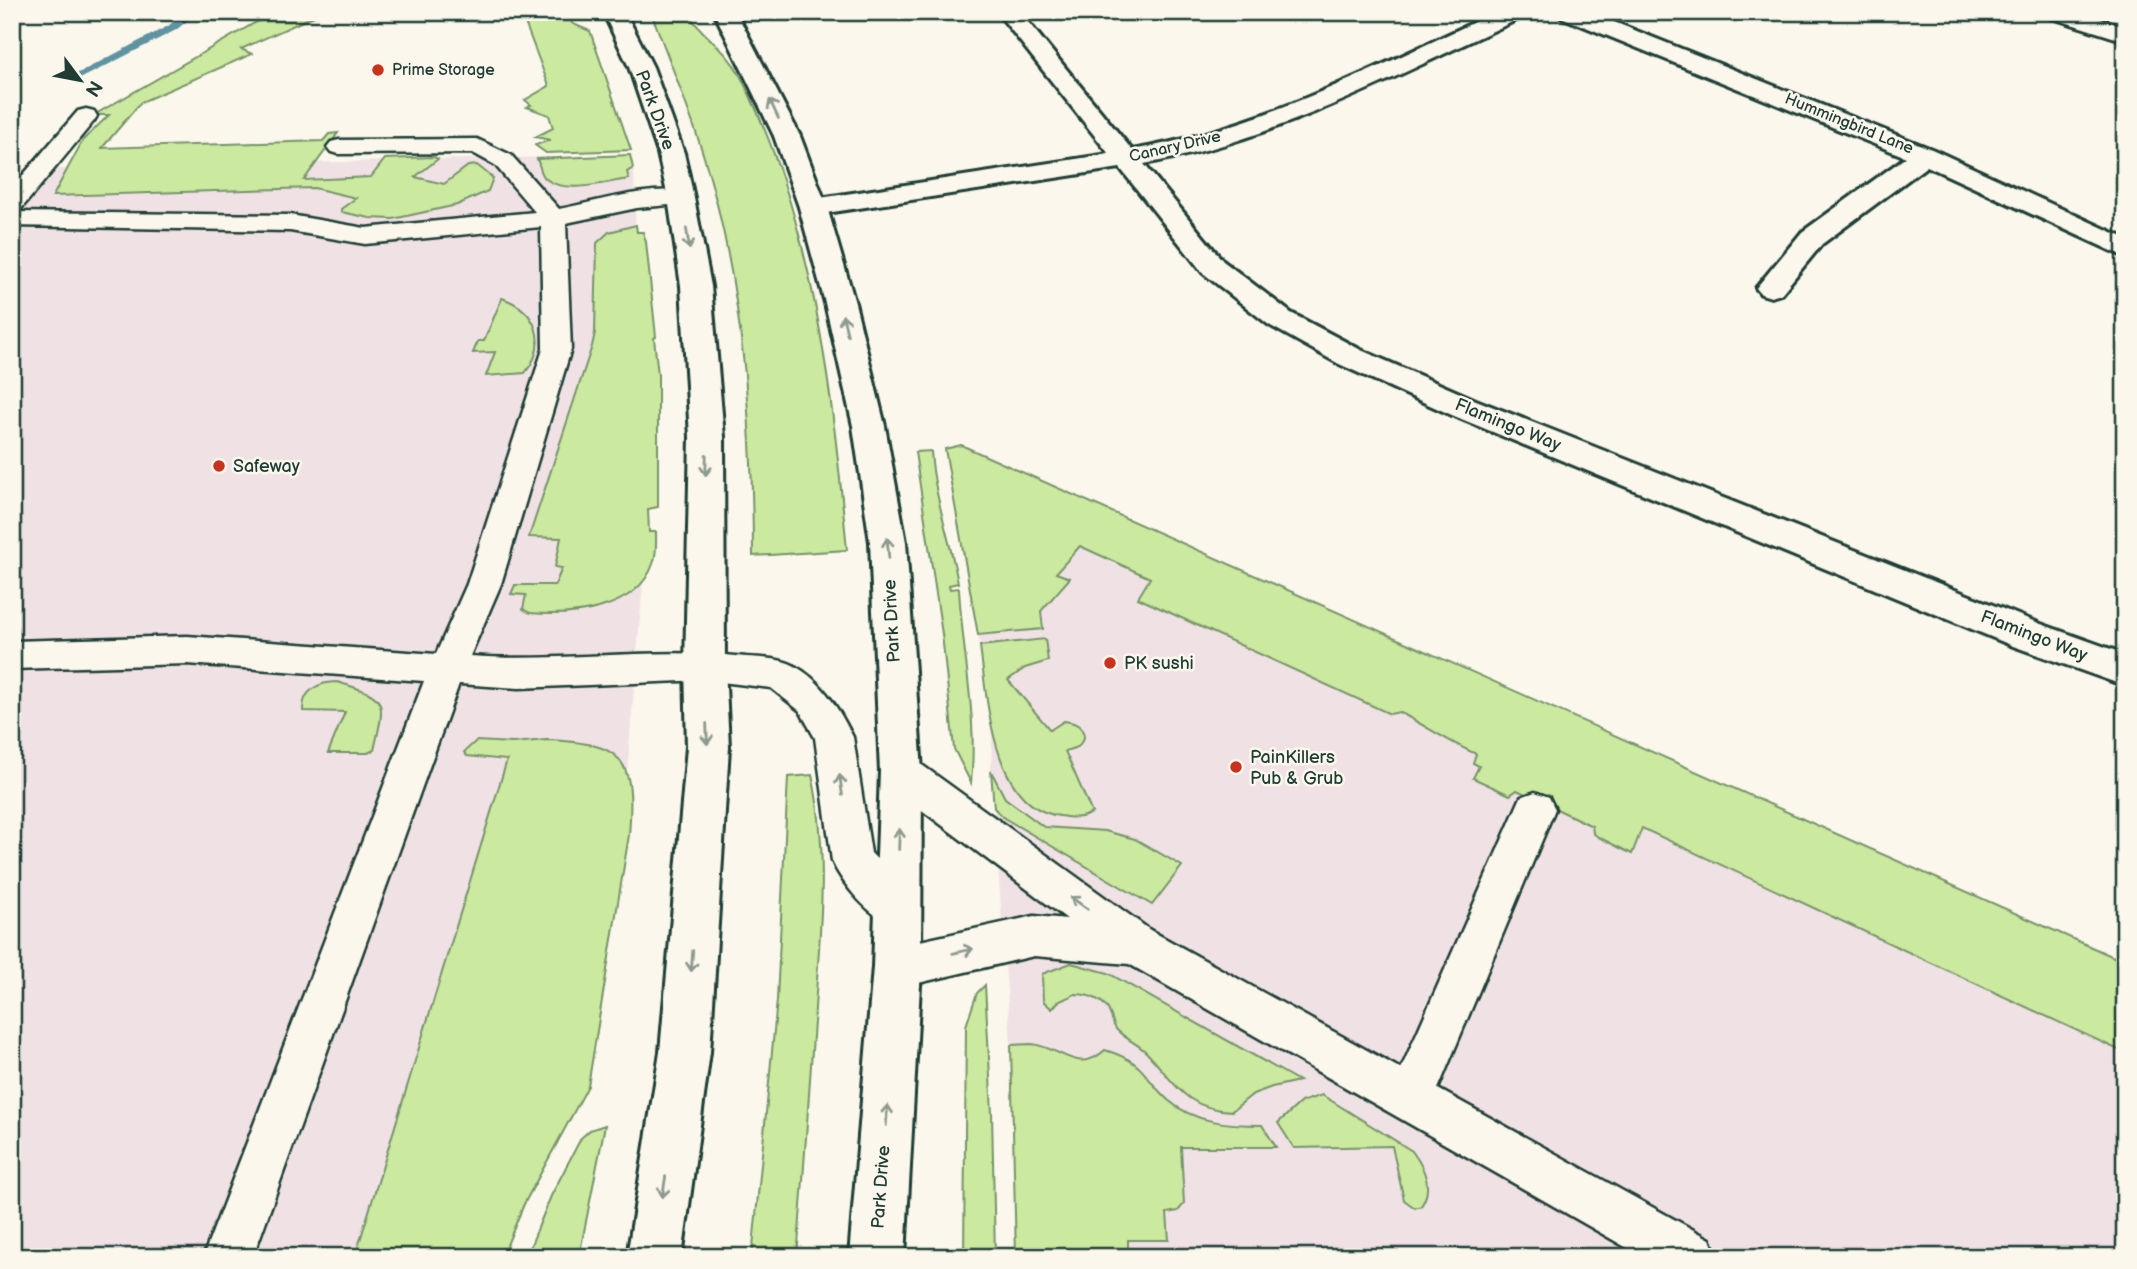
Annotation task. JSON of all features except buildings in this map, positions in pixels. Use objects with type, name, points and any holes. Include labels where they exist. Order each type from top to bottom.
[{"type":"street","name":"Park Drive","points":[[614,12],[641,67],[671,153],[681,198],[696,286],[707,436],[705,666],[708,747],[685,1052],[654,1257]]},
{"type":"street","name":"Park Drive","points":[[726,12],[787,136],[813,207],[840,303],[869,426],[886,529],[901,772],[897,967],[877,1257]]},
{"type":"street","name":"Flamingo Way","points":[[1008,12],[1213,267],[1280,319],[1350,357],[1465,408],[2004,626],[2125,670]]},
{"type":"street","name":"Canary Drive","points":[[813,207],[1171,151],[1284,117],[1516,12]]},
{"type":"street","name":"Hummingbird Lane","points":[[1569,12],[1925,155],[2125,249]]},
{"type":"street","points":[[2057,12],[2125,34]]},
{"type":"street","points":[[1772,288],[1812,238],[1925,155]]},
{"type":"lane","points":[[12,204],[86,116]]},
{"type":"lane","points":[[228,1257],[446,668],[484,584],[557,349],[553,218],[503,160],[477,146],[339,147]]},
{"type":"lane","points":[[12,219],[290,223],[365,236],[553,218],[637,201],[681,198]]},
{"type":"lane","points":[[12,655],[187,650],[519,674],[705,666],[780,675],[813,700],[834,737],[852,861],[897,909]]},
{"type":"lane","points":[[901,772],[1135,944],[1692,1257]]},
{"type":"lane","points":[[1411,1098],[1535,809]]},
{"type":"lane","points":[[897,967],[1034,936],[1135,944]]},
{"type":"shaded area","points":[[630,155],[634,173],[645,558],[627,772],[632,795],[629,835],[588,1086],[524,1204],[502,1257],[12,1257],[12,170]]},
{"type":"shaded area","points":[[961,445],[2125,962],[2125,1257],[1016,1257],[1011,1045],[991,771],[992,736],[980,646],[945,449]]},
{"type":"green space","points":[[274,12],[323,12],[241,49],[252,54],[141,102],[102,148],[323,141],[329,134],[338,133],[304,180],[371,177],[385,159],[434,157],[438,159],[415,177],[444,184],[468,166],[477,165],[493,178],[488,191],[457,205],[393,219],[341,212],[341,209],[356,198],[314,188],[53,196],[83,140],[109,115],[94,115]]},
{"type":"green space","points":[[521,12],[564,12],[573,24],[590,31],[631,150],[546,153],[535,145],[551,140],[535,137],[553,128],[549,115],[527,107],[531,105],[525,100],[549,86]]},
{"type":"green space","points":[[651,12],[687,12],[735,67],[766,132],[803,248],[816,308],[834,429],[847,550],[753,556],[748,406],[728,253],[704,157]]},
{"type":"green space","points":[[630,155],[633,168],[627,172],[629,179],[575,187],[554,184],[546,179],[537,159]]},
{"type":"green space","points":[[636,225],[637,232],[643,232],[646,242],[658,375],[658,507],[648,509],[649,532],[656,532],[653,564],[645,579],[633,592],[618,601],[564,614],[530,613],[523,609],[526,595],[511,594],[515,585],[555,585],[562,568],[555,567],[561,538],[529,537],[592,346],[595,333],[597,243],[609,232]]},
{"type":"green space","points":[[502,298],[514,303],[531,319],[536,329],[536,350],[525,373],[486,376],[495,352],[473,353],[478,341],[484,341]]},
{"type":"green space","points":[[961,445],[2125,962],[2125,1053],[1642,828],[1632,854],[1598,837],[1593,833],[1592,826],[1517,790],[1510,795],[1473,778],[1479,766],[1473,763],[1476,754],[1399,712],[1390,714],[1138,598],[1150,578],[1080,546],[1056,573],[1070,578],[1041,611],[1043,629],[978,635],[945,449]]},
{"type":"green space","points":[[931,451],[935,485],[958,583],[949,585],[950,589],[959,588],[973,734],[971,783],[954,749],[942,634],[915,452]]},
{"type":"green space","points":[[1045,639],[1048,661],[1025,668],[1008,680],[1050,730],[1064,721],[1081,728],[1084,738],[1078,747],[1065,751],[1092,813],[1080,817],[1060,816],[1037,809],[1020,793],[997,748],[990,721],[980,646]]},
{"type":"green space","points":[[337,682],[366,692],[379,702],[381,710],[378,733],[374,750],[368,753],[328,753],[345,712],[303,711],[305,698],[312,689]]},
{"type":"green space","points":[[546,740],[593,745],[609,751],[619,760],[626,772],[630,788],[629,835],[588,1086],[524,1204],[502,1257],[355,1257],[507,760],[467,756],[464,752],[476,741],[513,743]]},
{"type":"green space","points":[[991,771],[1005,798],[1044,827],[1105,831],[1135,839],[1182,866],[1152,905],[1004,818],[994,808]]},
{"type":"green space","points":[[812,775],[820,833],[822,891],[797,1257],[752,1257],[777,1000],[788,777]]},
{"type":"green space","points":[[1071,963],[1108,973],[1299,1081],[1253,1094],[1232,1111],[1202,1105],[1182,1092],[1146,1052],[1116,1029],[1108,1009],[1101,1002],[1075,994],[1058,1002],[1052,1009],[1043,1001],[1042,974]]},
{"type":"green space","points":[[985,985],[992,1113],[995,1257],[964,1257],[966,1026],[977,993]]},
{"type":"green space","points":[[1031,1044],[1077,1060],[1095,1057],[1105,1050],[1119,1055],[1142,1070],[1159,1091],[1178,1108],[1212,1121],[1262,1125],[1276,1147],[1181,1147],[1184,1204],[1178,1211],[1167,1213],[1169,1240],[1128,1240],[1128,1257],[1016,1257],[1011,1045]]},
{"type":"green space","points":[[1322,1095],[1412,1151],[1426,1178],[1427,1192],[1421,1206],[1415,1208],[1404,1200],[1392,1146],[1294,1148],[1278,1123],[1301,1102]]},
{"type":"green space","points":[[605,1125],[579,1257],[526,1257],[551,1196],[581,1138],[590,1130]]},
{"type":"waterway","points":[[74,78],[172,28],[193,12]]},
{"type":"place","name":"Prime Storage","points":[[378,70]]},
{"type":"place","name":"Safeway","points":[[219,466]]},
{"type":"place","name":"PK sushi","points":[[1110,663]]},
{"type":"place","name":"PainKillers Pub & Grub","points":[[1236,767]]}]
